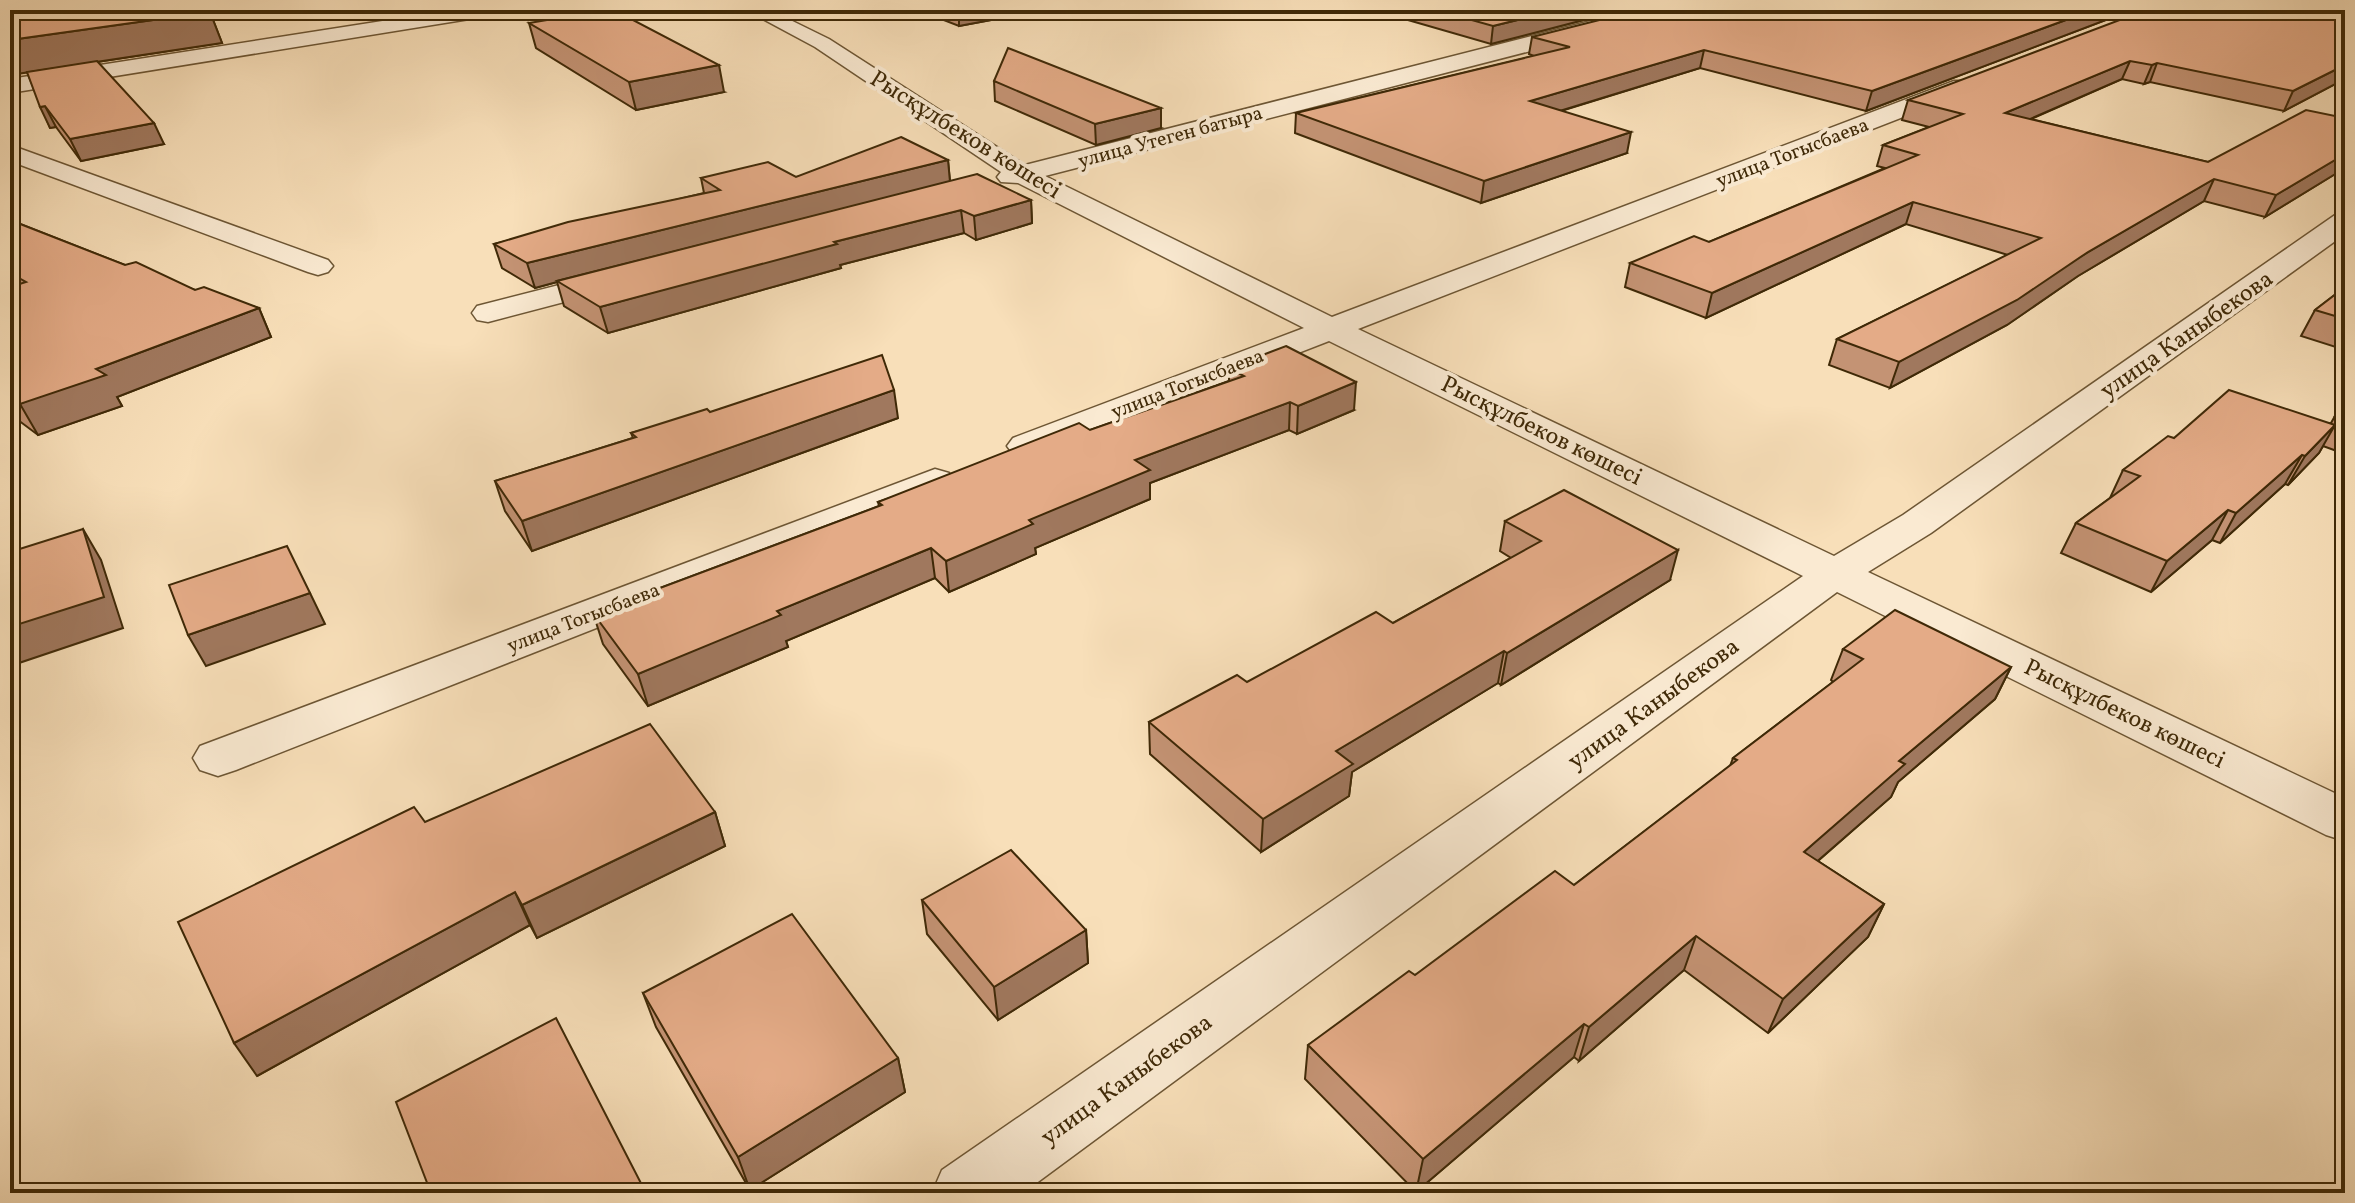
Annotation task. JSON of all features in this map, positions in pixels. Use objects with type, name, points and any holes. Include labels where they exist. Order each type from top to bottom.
[{"type":"street","points":[[10,86],[488,10]]},
{"type":"street","name":"Рысқұлбеков көшесі","points":[[755,10],[822,43],[1006,178],[1329,328],[2345,821]]},
{"type":"street","name":"улица Утеген батыра","points":[[1006,178],[1655,11]]},
{"type":"street","name":"улица Тогысбаева","points":[[1003,454],[1993,74]]},
{"type":"street","points":[[10,152],[318,266]]},
{"type":"street","name":"улица Каныбекова","points":[[967,1193],[1837,572],[1917,524],[2345,221]]},
{"type":"street","points":[[488,313],[640,273]]},
{"type":"street","name":"улица Тогысбаева","points":[[218,758],[959,472]]},
{"type":"building","points":[[10,10],[208,10],[210,12],[10,40]]},
{"type":"building","points":[[614,10],[719,65],[629,82],[529,23]]},
{"type":"building","points":[[940,10],[996,10],[959,17]]},
{"type":"building","points":[[1436,10],[1558,10],[1493,26]]},
{"type":"building","points":[[1639,10],[2093,10],[1872,91],[1704,50],[1530,101],[1631,132],[1484,181],[1296,113],[1570,47],[1532,37]]},
{"type":"building","points":[[2146,10],[2345,10],[2345,65],[2293,91],[2157,63],[2130,61],[2005,113],[2208,162],[2306,110],[2345,118],[2345,154],[2276,195],[2214,179],[2088,252],[2017,300],[1899,362],[1837,339],[2041,238],[1913,202],[1712,293],[1630,263],[1694,236],[1709,242],[1918,155],[1883,145],[1963,114],[1908,100]]},
{"type":"building","points":[[1008,48],[1161,108],[1095,124],[994,81]]},
{"type":"building","points":[[97,61],[154,123],[70,139],[45,106],[40,107],[27,72]]},
{"type":"building","points":[[901,137],[948,160],[527,263],[494,244],[568,222],[720,190],[701,178],[768,162],[796,177]]},
{"type":"building","points":[[977,174],[1031,200],[974,216],[961,210],[600,307],[557,281]]},
{"type":"building","points":[[10,220],[125,265],[136,262],[195,290],[204,287],[259,308],[96,369],[106,375],[20,404],[10,397],[10,287],[26,282],[10,273]]},
{"type":"building","points":[[2345,287],[2345,319],[2315,310]]},
{"type":"building","points":[[1286,346],[1356,382],[1298,406],[1290,402],[1135,460],[1150,470],[1029,520],[1033,524],[946,561],[931,548],[777,611],[781,615],[638,674],[593,613],[882,505],[878,502],[1079,423],[1090,430],[1244,376],[1229,368]]},
{"type":"building","points":[[882,355],[894,390],[522,521],[495,481],[636,437],[631,433],[707,409],[710,412]]},
{"type":"building","points":[[2229,390],[2335,425],[2305,456],[2302,455],[2236,513],[2228,510],[2167,561],[2076,523],[2140,476],[2123,470],[2168,436],[2174,438]]},
{"type":"building","points":[[2345,407],[2345,419],[2335,416]]},
{"type":"building","points":[[1564,490],[1678,550],[1336,751],[1353,764],[1263,819],[1149,722],[1237,675],[1247,682],[1376,612],[1393,623],[1541,541],[1505,521]]},
{"type":"building","points":[[83,529],[104,597],[10,627],[10,552]]},
{"type":"building","points":[[287,546],[310,593],[188,635],[169,585]]},
{"type":"building","points":[[1895,610],[2011,667],[1899,761],[1905,764],[1804,852],[1884,904],[1783,999],[1696,936],[1589,1027],[1584,1024],[1423,1159],[1308,1045],[1409,971],[1415,975],[1555,871],[1574,885],[1863,659],[1843,649]]},
{"type":"building","points":[[650,724],[715,812],[522,905],[515,892],[234,1043],[178,922],[414,807],[425,822]]},
{"type":"building","points":[[1011,850],[1086,930],[994,987],[922,900]]},
{"type":"building","points":[[792,914],[898,1058],[738,1157],[643,993]]},
{"type":"building","points":[[556,1018],[646,1193],[431,1193],[396,1102]]}]
